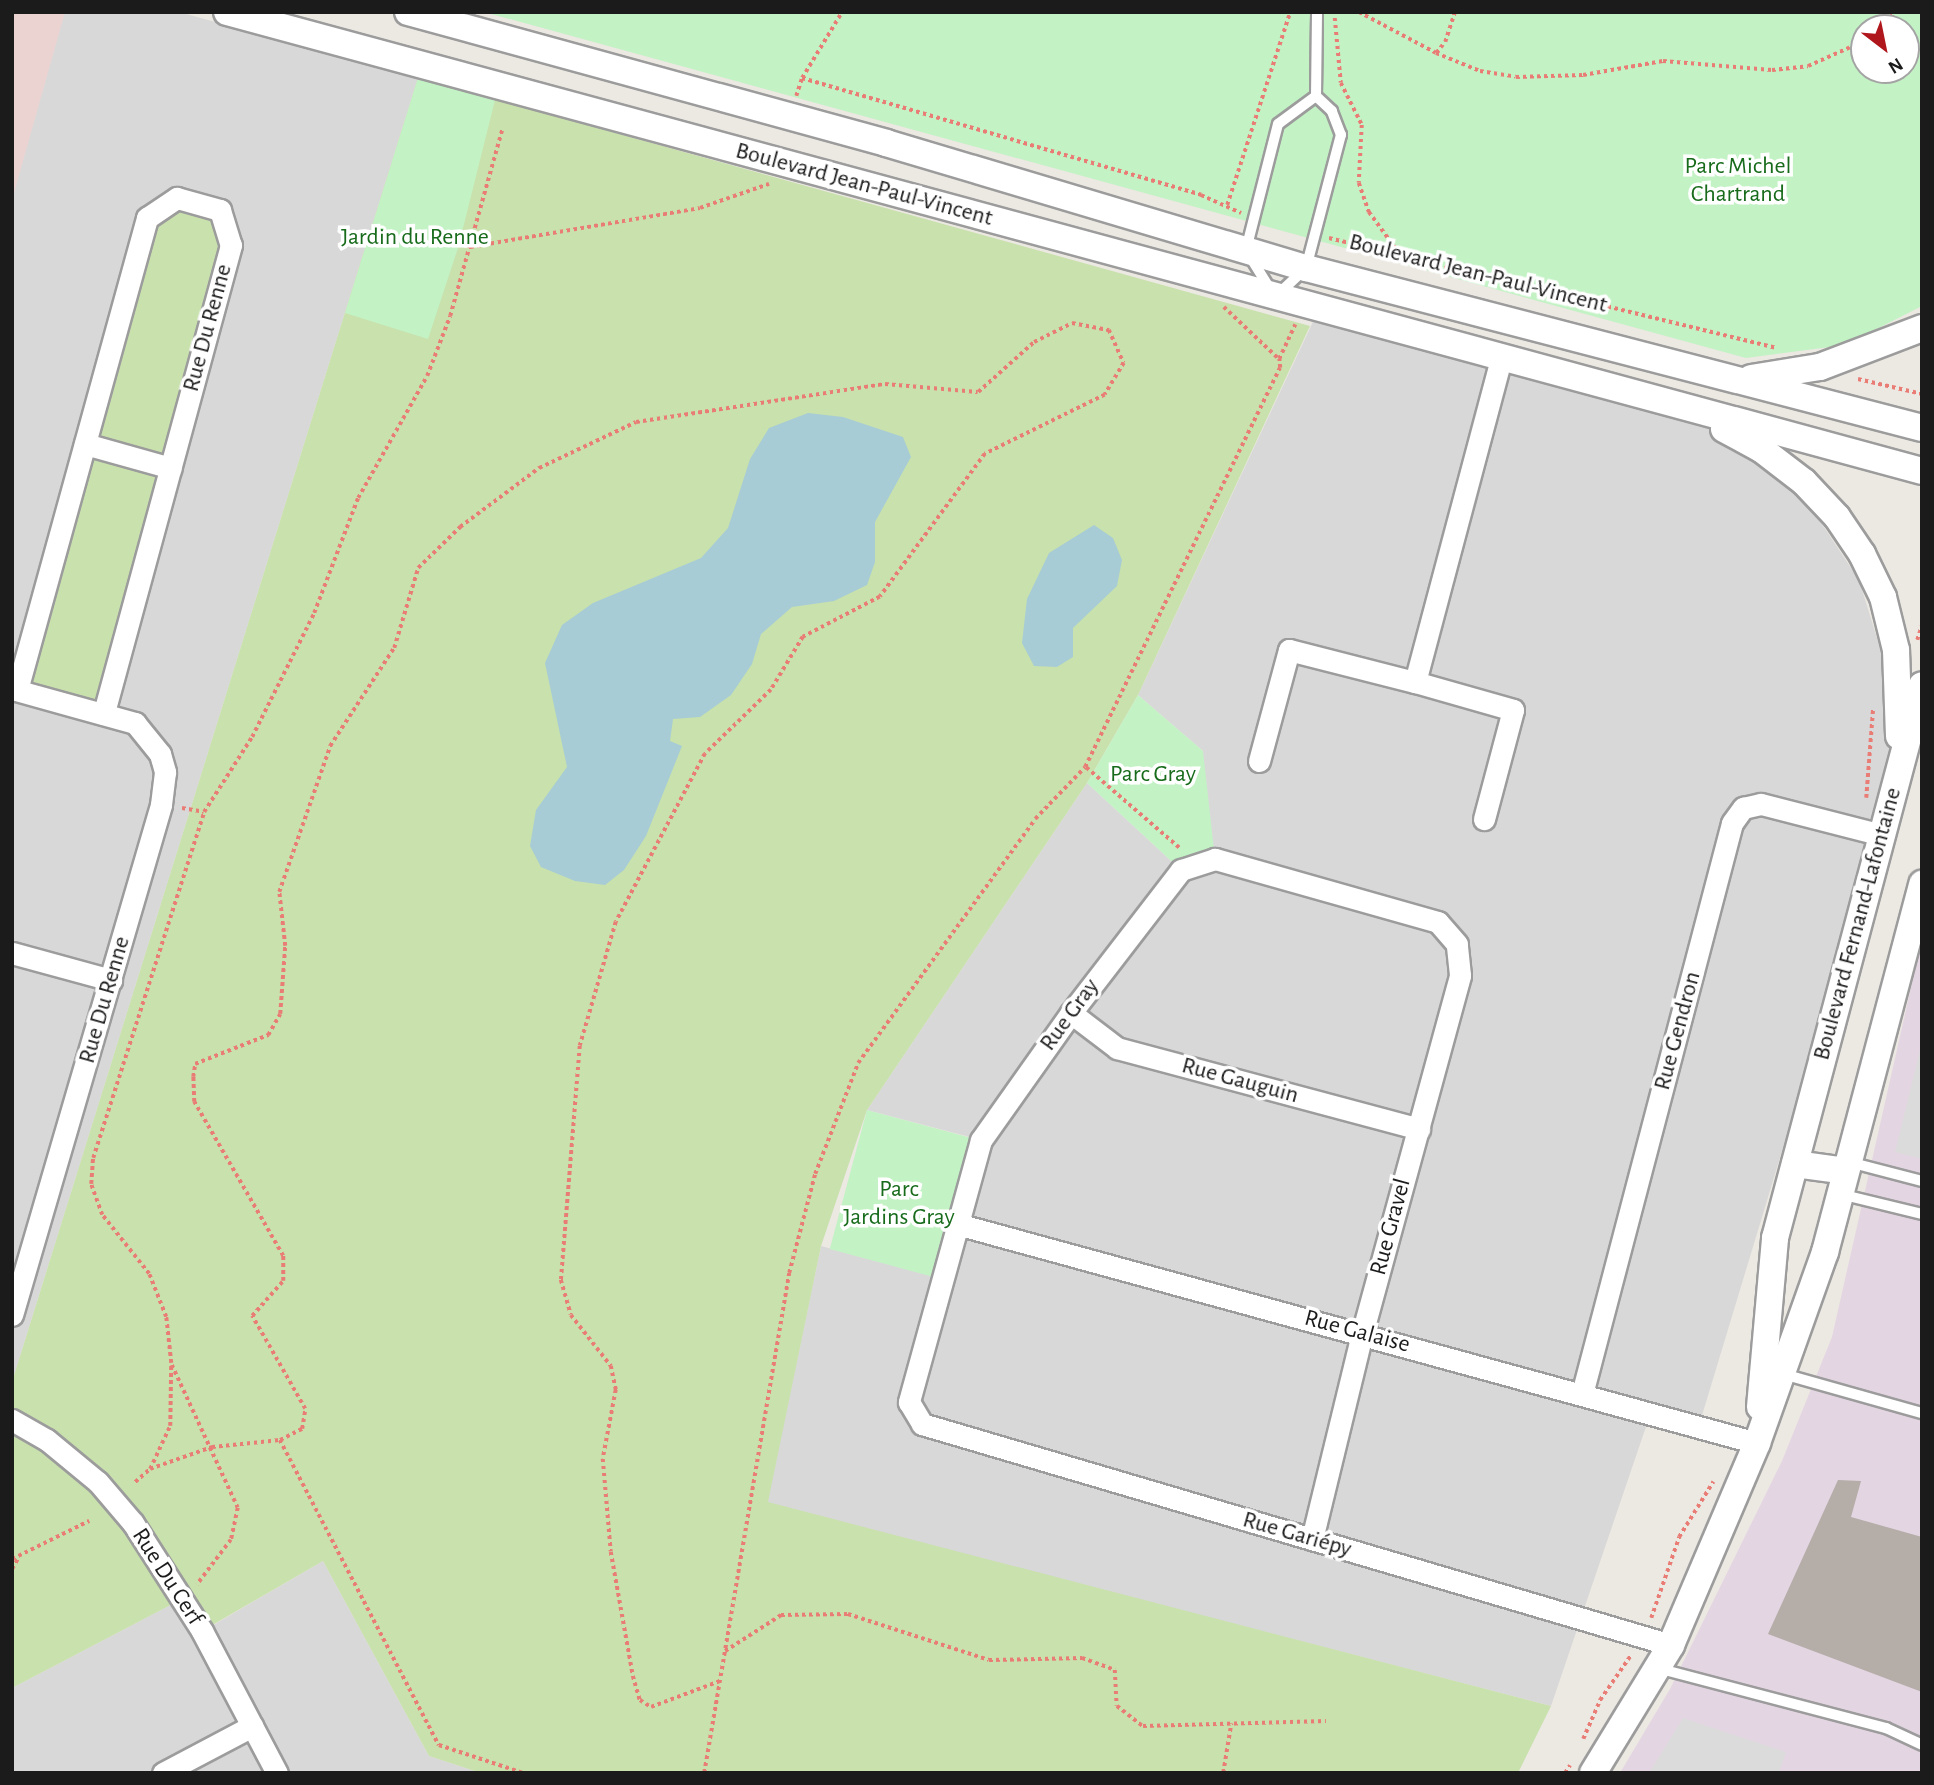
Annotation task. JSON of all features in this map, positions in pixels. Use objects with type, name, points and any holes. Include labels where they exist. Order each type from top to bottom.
[{"type":"street","name":"Boulevard Jean-Paul-Vincent","points":[[227,12],[1685,409],[1922,471]]},
{"type":"street","name":"Boulevard Jean-Paul-Vincent","points":[[408,12],[1310,256],[1511,320],[1922,428]]},
{"type":"street","name":"Rue Du Renne","points":[[12,1315],[161,805],[166,772],[155,746],[135,723],[15,689],[147,218],[177,198],[220,210],[231,245],[104,714]]},
{"type":"street","name":"Boulevard Jean-Paul-Vincent","points":[[1501,358],[1511,320]]},
{"type":"street","points":[[1739,380],[1820,367],[1922,328]]},
{"type":"street","points":[[1415,682],[1501,358]]},
{"type":"street","points":[[1685,409],[1761,449],[1804,482],[1838,517],[1862,554],[1883,597],[1896,650],[1900,764]]},
{"type":"street","points":[[85,444],[171,468]]},
{"type":"street","points":[[1259,761],[1289,650],[1513,710],[1484,818]]},
{"type":"street","name":"Boulevard Fernand-Lafontaine","points":[[1757,1443],[1775,1238],[1922,685]]},
{"type":"street","name":"Rue Gendron","points":[[1582,1394],[1732,822],[1743,808],[1761,804],[1882,835]]},
{"type":"street","name":"Rue Gravel","points":[[1196,863],[1215,859],[1438,922],[1457,944],[1460,975],[1362,1334],[1312,1539]]},
{"type":"street","name":"Rue Gray","points":[[922,1424],[909,1402],[981,1140],[1071,1013],[1181,870],[1196,863]]},
{"type":"street","name":"Boulevard Fernand-Lafontaine","points":[[1593,1773],[1671,1645],[1757,1443],[1825,1252],[1920,897]]},
{"type":"street","points":[[12,953],[111,979]]},
{"type":"street","name":"Rue Gauguin","points":[[1071,1013],[1117,1048],[1419,1129]]},
{"type":"street","points":[[1795,1164],[1845,1176]]},
{"type":"street","name":"Rue Galaise","points":[[957,1224],[1757,1443]]},
{"type":"street","name":"Rue Du Cerf","points":[[12,1420],[47,1440],[98,1482],[133,1523],[182,1599],[277,1773]]},
{"type":"street","name":"Rue Gariépy","points":[[922,1424],[1671,1645]]},
{"type":"street","points":[[163,1773],[253,1726]]},
{"type":"lane","points":[[1316,96],[1279,124],[1249,239],[1275,297],[1310,256],[1341,135],[1332,111],[1316,96],[1317,12]]},
{"type":"lane","points":[[1845,1176],[1922,1181]]},
{"type":"lane","points":[[1845,1176],[1922,1214]]},
{"type":"lane","points":[[1782,1374],[1922,1413]]},
{"type":"lane","points":[[1657,1668],[1886,1728],[1922,1745]]},
{"type":"path","points":[[842,12],[802,78],[1227,205],[1238,209],[1249,239]]},
{"type":"path","points":[[1227,205],[1290,12]]},
{"type":"path","points":[[1359,12],[1436,53],[1480,71],[1504,75],[1583,75],[1663,61],[1772,70],[1808,66],[1850,47]]},
{"type":"path","points":[[1436,53],[1445,42],[1455,12]]},
{"type":"path","points":[[150,1469],[170,1426],[171,1363],[166,1317],[149,1274],[102,1215],[91,1184],[93,1158],[204,811],[259,724],[314,613],[358,498],[427,376],[470,247],[502,130]]},
{"type":"path","points":[[470,247],[701,208],[773,183]]},
{"type":"path","name":"Boulevard Jean-Paul-Vincent","points":[[1310,256],[1332,237],[1788,352],[1820,367],[1922,394]]},
{"type":"path","points":[[1218,301],[1279,359]]},
{"type":"path","points":[[704,1773],[789,1273],[815,1174],[859,1063],[1035,819],[1085,766],[1257,418],[1280,368],[1279,359],[1297,319]]},
{"type":"path","points":[[135,1482],[150,1469],[212,1447],[280,1440],[302,1429],[304,1409],[251,1316],[283,1281],[283,1256],[194,1102],[193,1077],[195,1064],[268,1035],[280,1014],[285,946],[279,892],[330,747],[394,648],[418,568],[460,527],[539,468],[636,422],[886,384],[978,392],[1034,342],[1072,323],[1109,330],[1124,363],[1105,395],[985,454],[880,597],[803,637],[771,690],[705,754],[616,922],[580,1045],[561,1280],[571,1315],[611,1366],[616,1391],[603,1458],[611,1552],[633,1676],[640,1700],[651,1707],[720,1681]]},
{"type":"path","points":[[1085,766],[1196,863]]},
{"type":"path","points":[[171,1363],[238,1508],[232,1540],[210,1573],[182,1599]]},
{"type":"path","points":[[280,1440],[439,1745],[523,1773]]},
{"type":"path","points":[[12,1559],[89,1521]]},
{"type":"path","points":[[12,1569],[18,1558]]},
{"type":"path","points":[[725,1651],[781,1615],[848,1614],[989,1660],[1082,1658],[1115,1670],[1117,1706],[1143,1726],[1325,1721]]},
{"type":"path","points":[[1223,1773],[1231,1724]]},
{"type":"shaded area","points":[[12,12],[179,12],[418,78],[12,1382]]},
{"type":"shaded area","points":[[12,12],[65,12],[12,200]]},
{"type":"shaded area","points":[[1319,309],[1685,409],[1802,494],[1859,580],[1885,664],[1899,764],[1700,1422],[1652,1409],[1551,1706],[767,1503],[821,1246],[941,1278],[981,1140],[867,1110],[1087,783],[1181,870],[1203,751],[1138,695]]},
{"type":"shaded area","points":[[1922,939],[1922,1773],[1620,1773],[1670,1689],[1782,1461],[1832,1337]]},
{"type":"shaded area","points":[[1922,1042],[1922,1159],[1895,1152]]},
{"type":"shaded area","points":[[323,1561],[429,1756],[481,1773],[12,1773],[12,1688],[182,1599],[203,1631]]},
{"type":"shaded area","points":[[1683,1718],[1786,1752],[1779,1773],[1649,1773]]},
{"type":"green space","name":"Parc Michel Chartrand","points":[[484,12],[1922,12],[1922,306],[1845,345],[1746,358]]},
{"type":"green space","points":[[418,78],[1310,326],[1138,695],[1087,783],[867,1110],[821,1246],[768,1502],[1551,1706],[1518,1773],[481,1773],[429,1756],[323,1561],[202,1631],[182,1599],[12,1688],[12,1382]]},
{"type":"green space","name":"Jardin du Renne","points":[[418,78],[495,100],[458,248],[428,339],[345,313]]},
{"type":"green space","points":[[177,198],[220,210],[231,245],[104,714],[17,690],[147,218]]},
{"type":"green space","name":"Parc Gray","points":[[1138,695],[1203,751],[1215,859],[1181,870],[1087,783]]},
{"type":"green space","name":"Parc Jardins Gray","points":[[867,1110],[981,1141],[944,1280],[830,1249]]},
{"type":"water","points":[[808,413],[843,417],[903,437],[911,457],[875,522],[875,562],[867,585],[834,601],[792,607],[761,634],[752,664],[731,695],[700,717],[673,719],[670,741],[682,746],[646,836],[624,870],[605,885],[575,881],[541,867],[530,846],[536,810],[567,767],[545,663],[562,625],[593,603],[701,558],[728,528],[750,459],[769,428]]},
{"type":"water","points":[[1094,525],[1113,538],[1122,560],[1117,586],[1073,628],[1073,657],[1057,667],[1034,666],[1022,643],[1027,599],[1049,553]]},
{"type":"building","points":[[1838,1480],[1861,1481],[1851,1517],[1922,1537],[1922,1692],[1768,1634]]}]
